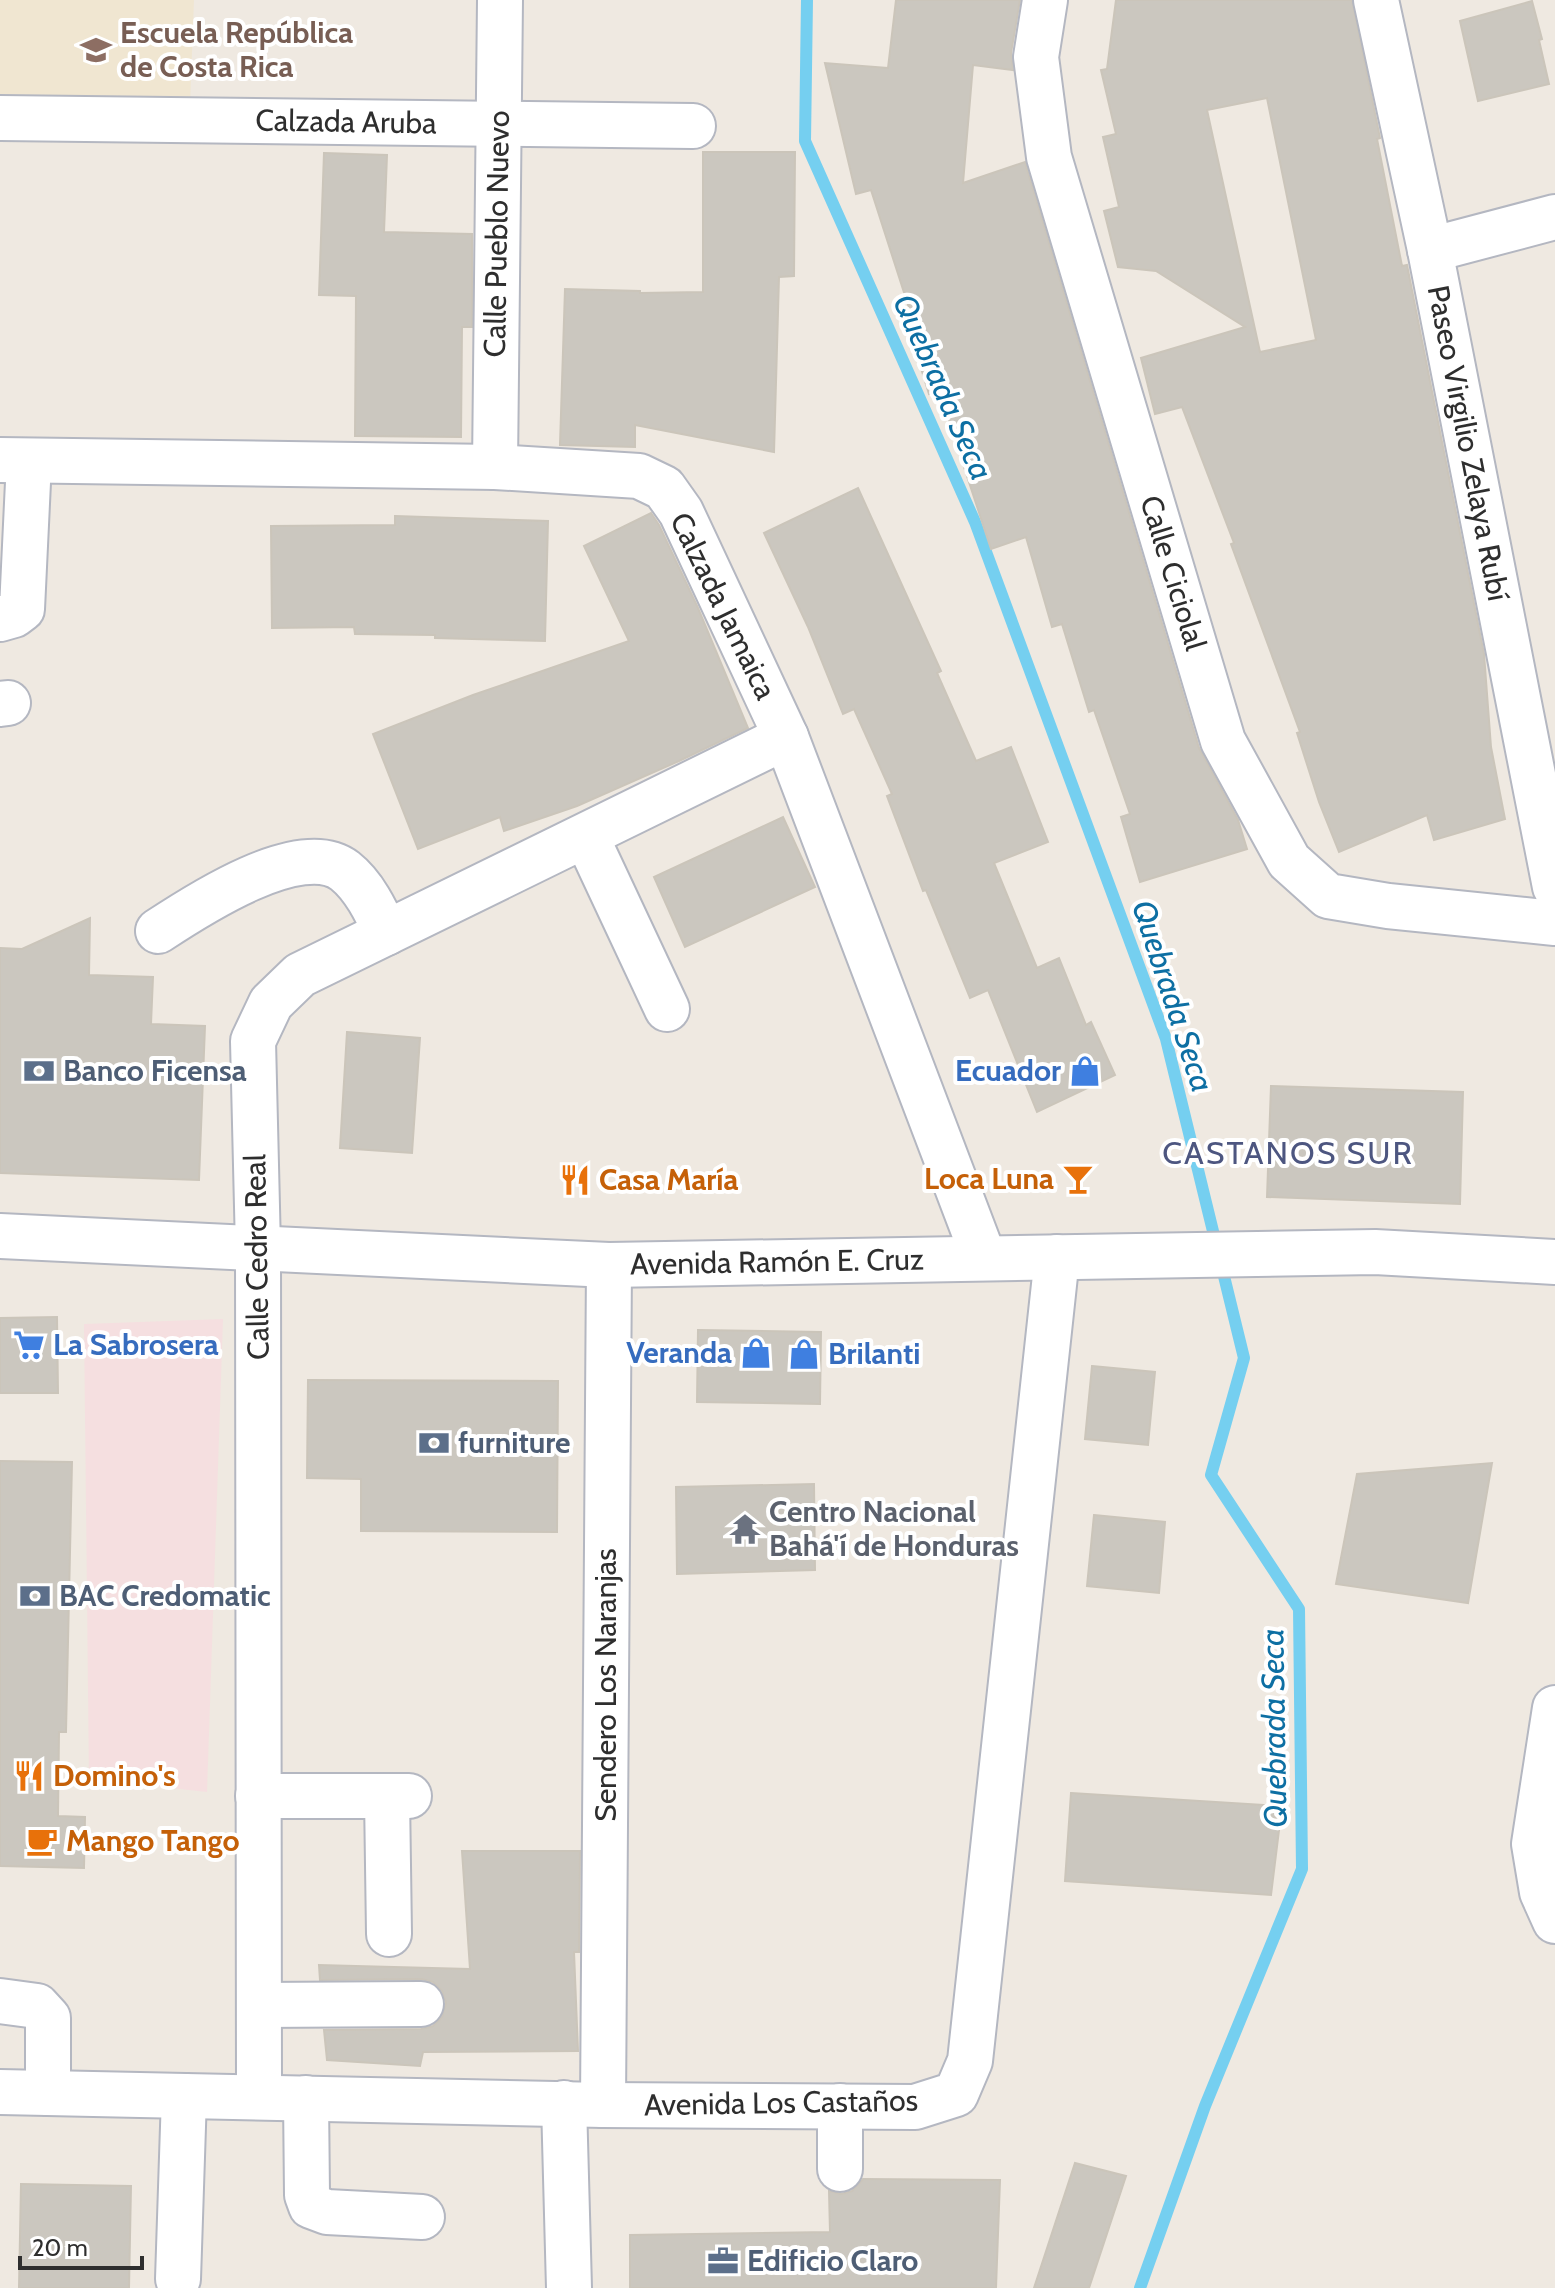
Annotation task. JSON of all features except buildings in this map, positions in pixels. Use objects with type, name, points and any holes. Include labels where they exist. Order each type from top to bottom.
[{"type":"street","name":"Calle Pueblo Nuevo","points":[[495,467],[500,0]]},
{"type":"street","name":"Calle Ciciolal","points":[[1045,0],[1036,57],[1049,157],[1223,741],[1289,861],[1328,896],[1388,906],[1555,923]]},
{"type":"street","name":"Paseo Virgilio Zelaya Rubí","points":[[1376,0],[1430,250],[1555,887]]},
{"type":"street","name":"Calzada Aruba","points":[[0,118],[693,126]]},
{"type":"street","points":[[1430,250],[1555,217]]},
{"type":"street","points":[[0,619],[22,609],[14,461]]},
{"type":"street","name":"Calzada Jamaica","points":[[14,461],[495,467],[639,476],[664,488],[681,512],[786,737],[984,1258]]},
{"type":"street","name":"Calle Cedro Real","points":[[259,2097],[258,1248],[253,1041],[271,1003],[300,975],[786,737]]},
{"type":"street","points":[[586,836],[667,1009]]},
{"type":"street","points":[[158,931],[204,900],[281,867],[315,861],[342,869],[355,881],[373,906],[386,933]]},
{"type":"street","name":"Avenida Ramón E. Cruz","points":[[0,1236],[609,1265],[1375,1252],[1555,1262]]},
{"type":"street","name":"Avenida Los Castaños","points":[[0,2092],[584,2104],[915,2107],[956,2094],[970,2061],[1057,1257]]},
{"type":"street","name":"Sendero Los Naranjas","points":[[569,2288],[584,2104],[609,1265]]},
{"type":"street","points":[[1555,1708],[1534,1844],[1542,1892],[1555,1921]]},
{"type":"street","points":[[258,1796],[398,1796],[389,1934]]},
{"type":"street","points":[[0,2001],[37,2006],[48,2018],[48,2093]]},
{"type":"street","points":[[259,2005],[421,2004]]},
{"type":"street","points":[[178,2279],[184,2096]]},
{"type":"street","points":[[306,2098],[307,2195],[311,2206],[327,2212],[422,2217]]},
{"type":"street","points":[[840,2106],[840,2169]]},
{"type":"shaded area","name":"Escuela República de Costa Rica","points":[[0,0],[194,0],[190,104],[0,100]]},
{"type":"shaded area","points":[[223,1319],[207,1792],[89,1779],[84,1324]]},
{"type":"waterway","name":"Quebrada Seca","points":[[807,0],[805,141],[975,522],[1166,1039],[1244,1358],[1211,1475],[1299,1609],[1302,1869],[1205,2106],[1140,2288]]},
{"type":"place","name":"Escuela República de Costa Rica","points":[[96,50]]},
{"type":"place","name":"Banco Ficensa","points":[[39,1071]]},
{"type":"place","name":"Ecuador","points":[[1085,1071]]},
{"type":"place","name":"Loca Luna","points":[[1078,1179]]},
{"type":"place","name":"Casa María","points":[[575,1180]]},
{"type":"place","name":"La Sabrosera","points":[[29,1345]]},
{"type":"place","name":"Veranda","points":[[756,1353]]},
{"type":"place","name":"Brilanti","points":[[804,1354]]},
{"type":"place","name":"furniture","points":[[434,1443]]},
{"type":"place","name":"Centro Nacional Bahá'í de Honduras","points":[[745,1529]]},
{"type":"place","name":"BAC Credomatic","points":[[35,1596]]},
{"type":"place","name":"Domino's","points":[[29,1776]]},
{"type":"place","name":"Mango Tango","points":[[42,1841]]},
{"type":"place","name":"Edificio Claro","points":[[723,2261]]},
{"type":"district","name":"CASTANOS SUR","points":[[1288,1153]]}]
